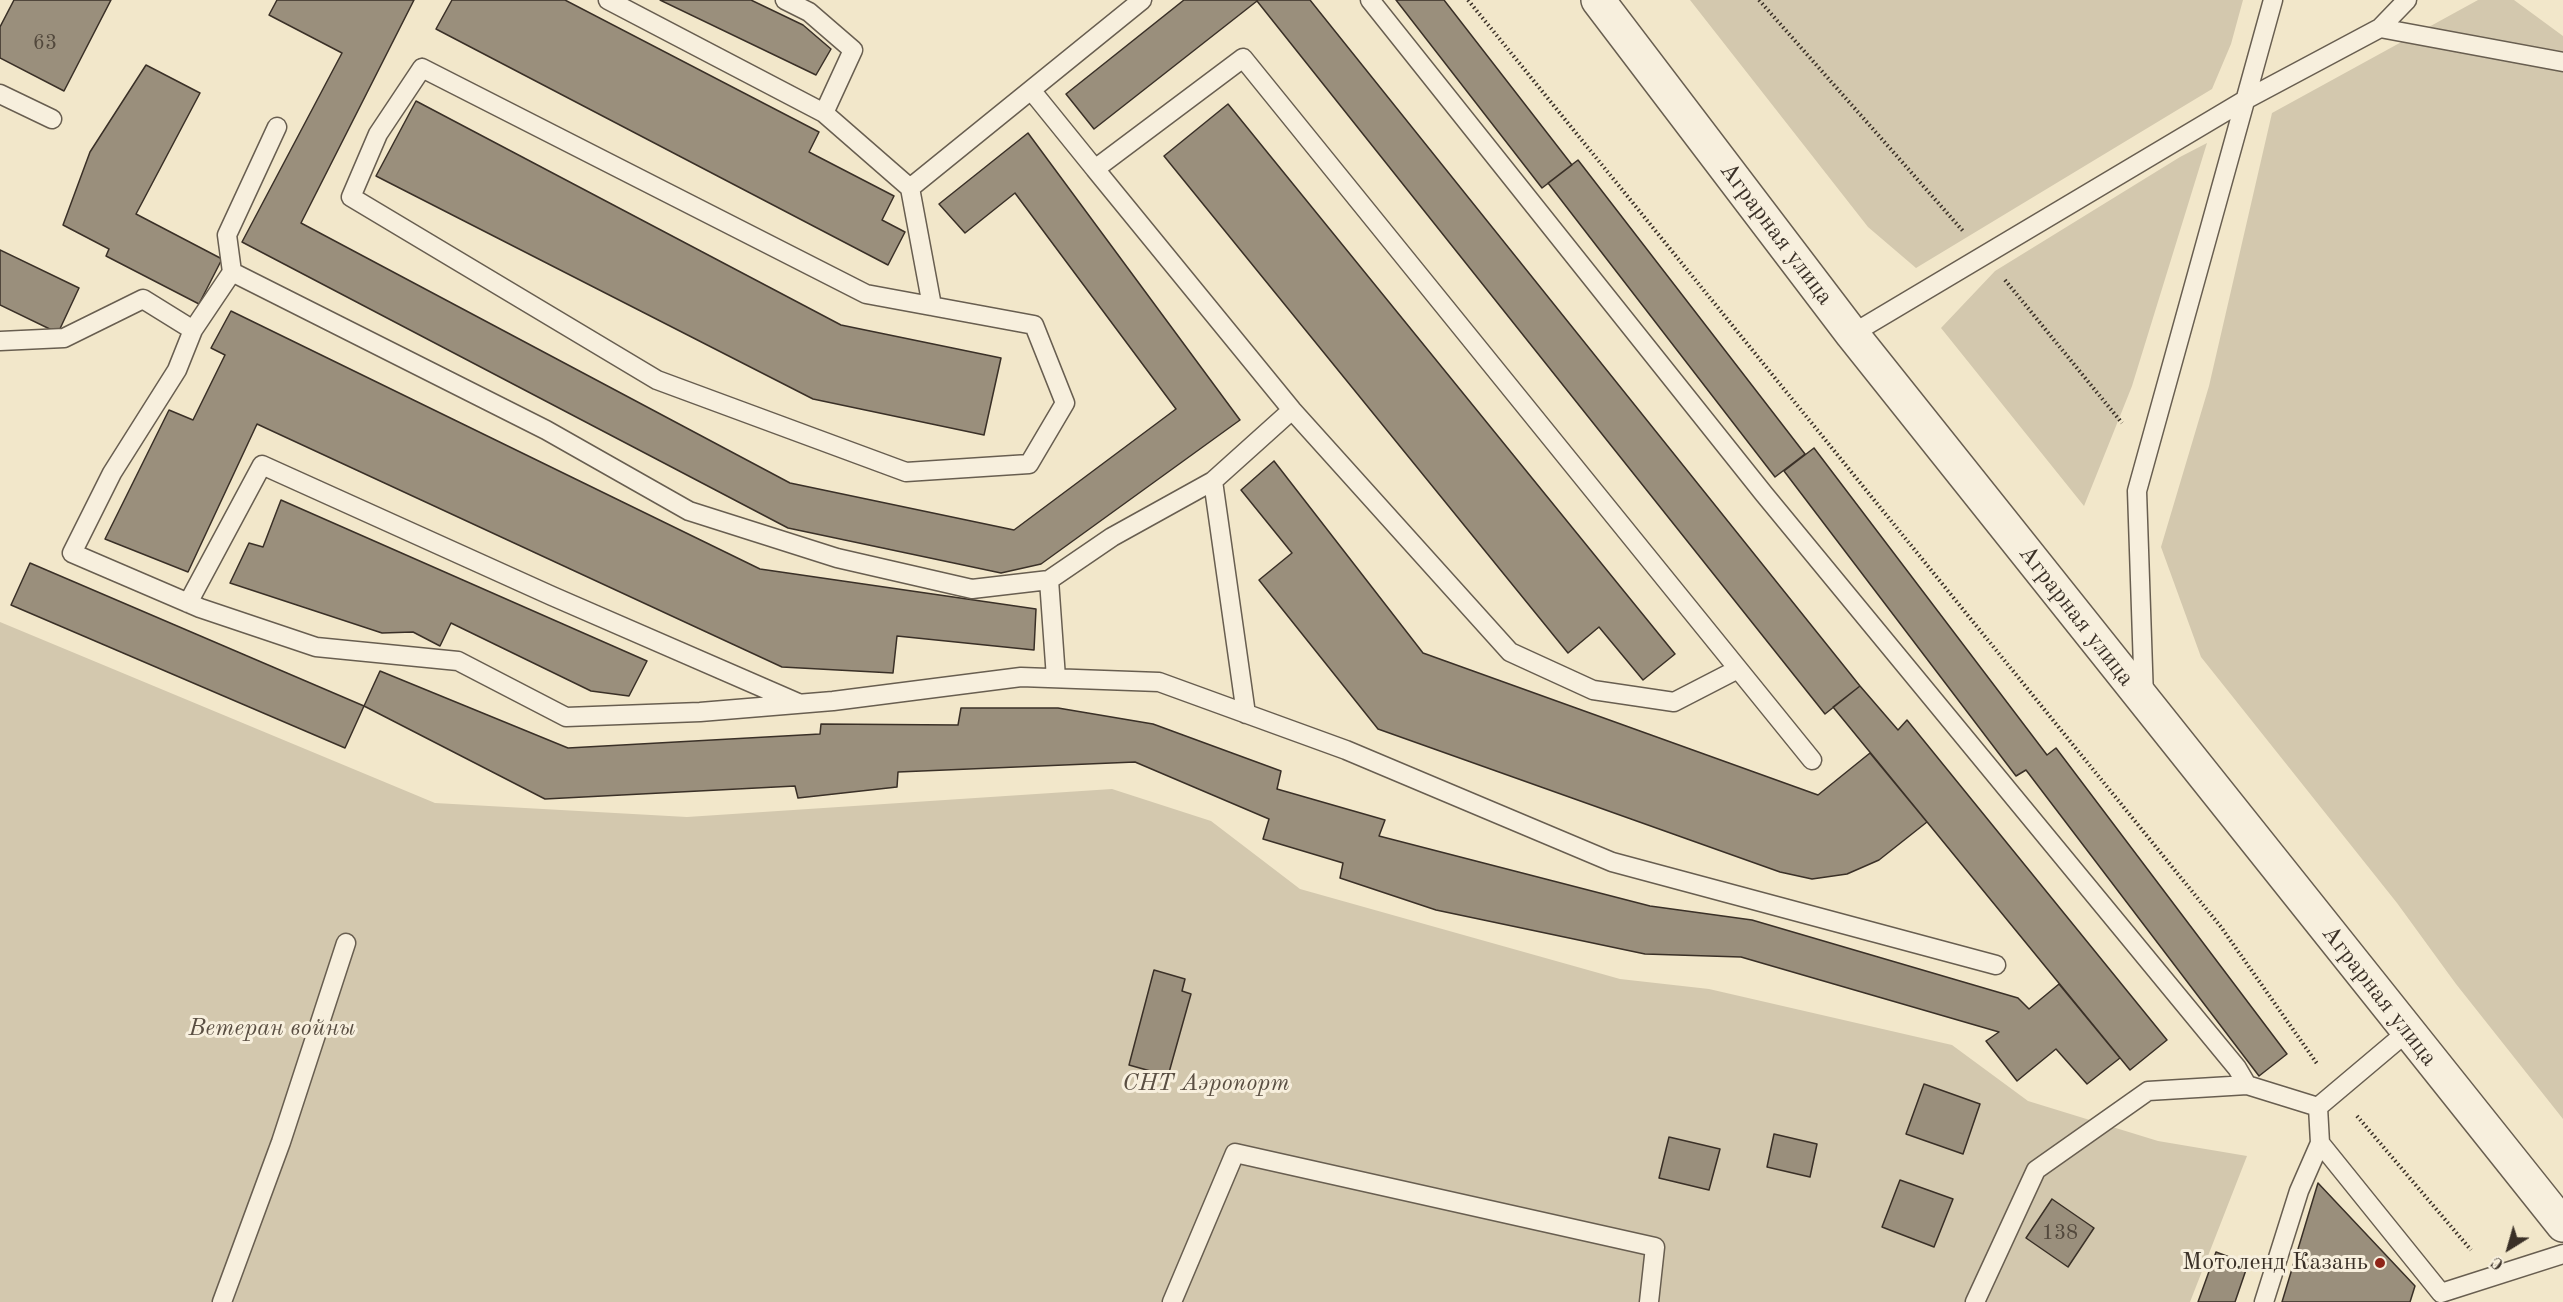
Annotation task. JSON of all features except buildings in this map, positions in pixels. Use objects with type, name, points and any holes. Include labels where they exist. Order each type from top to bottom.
[{"type":"street","name":"Аграрная улица","points":[[1598,0],[1852,334],[2563,1225]]},
{"type":"lane","points":[[608,0],[824,112],[910,188],[932,306]]},
{"type":"lane","points":[[785,0],[809,12],[853,51],[824,112]]},
{"type":"lane","points":[[910,188],[1142,0]]},
{"type":"lane","points":[[1370,0],[1764,494],[2237,1068],[2247,1086]]},
{"type":"lane","points":[[2145,702],[2137,490],[2273,0]]},
{"type":"lane","points":[[1852,334],[2245,100],[2380,28],[2407,0]]},
{"type":"lane","points":[[2380,28],[2563,62]]},
{"type":"lane","points":[[1095,169],[1244,58],[1812,760]]},
{"type":"lane","points":[[422,68],[866,294],[932,306],[1034,325],[1065,404],[1029,464],[906,472],[657,380],[351,197],[378,134],[422,68]]},
{"type":"lane","points":[[1031,90],[1292,410],[1510,652],[1593,690],[1674,702],[1738,669]]},
{"type":"lane","points":[[0,94],[52,119]]},
{"type":"lane","points":[[277,127],[227,235],[232,272],[193,330],[177,370],[112,473],[72,553],[188,603],[316,647],[458,661],[566,717],[700,712],[800,704],[1021,677],[1159,682],[1346,750],[1612,862],[1996,965]]},
{"type":"lane","points":[[232,272],[546,430],[689,511],[837,558],[972,589],[1049,580],[1112,537],[1213,481],[1292,410]]},
{"type":"lane","points":[[0,341],[64,338],[142,299],[193,330]]},
{"type":"lane","points":[[188,603],[262,465],[563,601],[800,704]]},
{"type":"lane","points":[[1213,481],[1246,714]]},
{"type":"lane","points":[[1049,580],[1056,678]]},
{"type":"lane","points":[[222,1302],[281,1142],[346,943]]},
{"type":"lane","points":[[2318,1107],[2407,1032]]},
{"type":"lane","points":[[1975,1302],[2036,1170],[2148,1091],[2247,1086],[2318,1107]]},
{"type":"lane","points":[[2264,1302],[2299,1191],[2320,1143],[2318,1107]]},
{"type":"lane","points":[[2320,1143],[2439,1297],[2563,1254]]},
{"type":"lane","points":[[1172,1302],[1235,1152],[1655,1247],[1648,1302]]},
{"type":"path","points":[[1468,0],[2221,927],[2337,1092],[2494,1277]]},
{"type":"path","points":[[1759,0],[1984,255],[2147,453]]},
{"type":"green space","points":[[1690,0],[2243,0],[2231,44],[2212,89],[1916,268],[1868,227]]},
{"type":"green space","points":[[2478,0],[2514,0],[2563,36],[2563,1119],[2456,984],[2397,903],[2201,657],[2161,547],[2209,386],[2272,113]]},
{"type":"green space","points":[[2207,143],[2132,386],[2084,506],[1941,328],[1995,271],[2180,157]]},
{"type":"green space","points":[[0,622],[435,803],[687,817],[1112,789],[1211,821],[1300,889],[1620,979],[1709,989],[1952,1045],[2028,1101],[2158,1141],[2247,1156],[2190,1302],[0,1302]]},
{"type":"place","name":"Мотоленд Казань","points":[[2380,1263]]},
{"type":"park label","name":"Ветеран войны","points":[[272,1029]]},
{"type":"park label","name":"СНТ Аэропорт","points":[[1206,1084]]}]
